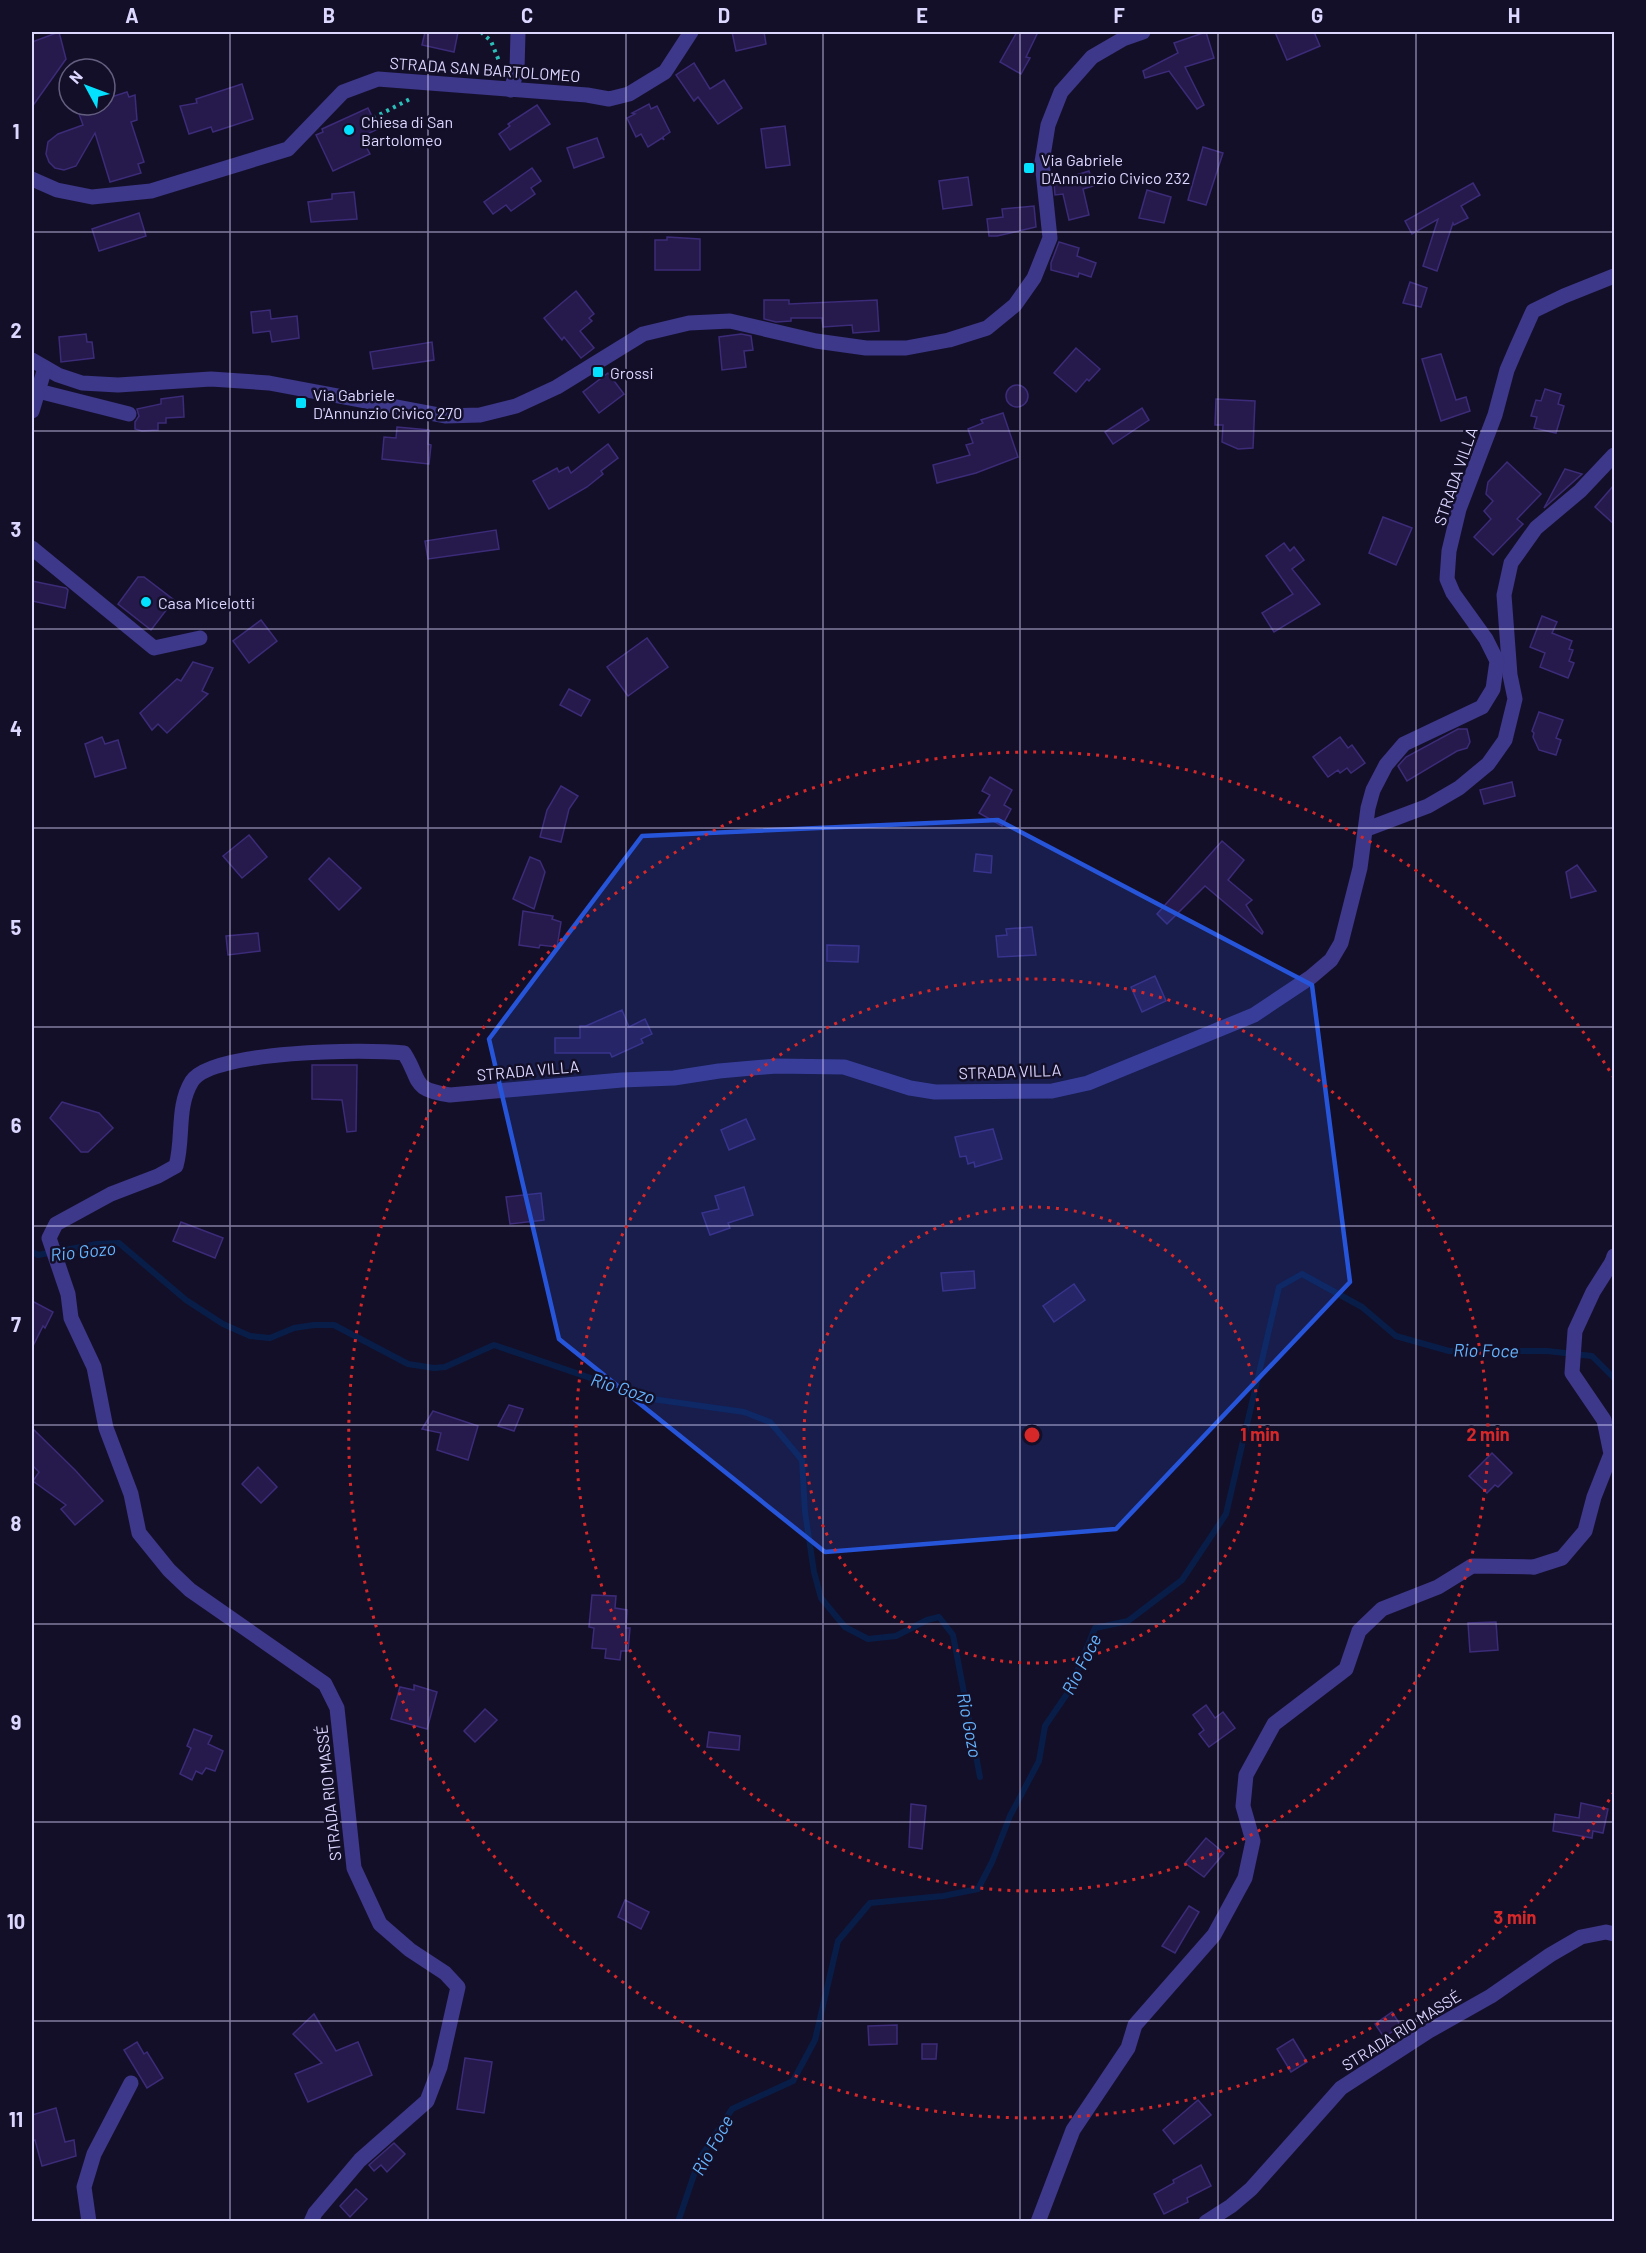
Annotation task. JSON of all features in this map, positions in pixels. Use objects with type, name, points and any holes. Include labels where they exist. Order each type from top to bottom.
[{"type":"street","points":[[506,89],[518,70],[518,32]]},
{"type":"street","name":"STRADA SAN BARTOLOMEO","points":[[32,179],[57,190],[92,197],[151,191],[288,150],[343,92],[378,79],[586,94],[609,99],[629,94],[665,72],[691,32]]},
{"type":"street","points":[[32,411],[38,391],[38,364],[58,375],[82,383],[118,385],[211,379],[269,383],[445,416],[480,415],[516,406],[557,387],[643,334],[689,323],[730,321],[816,341],[866,348],[906,348],[949,340],[987,328],[1015,305],[1034,278],[1050,238],[1042,162],[1048,125],[1061,92],[1092,57],[1123,39],[1143,32]]},
{"type":"street","name":"STRADA VILLA","points":[[57,1264],[49,1238],[56,1224],[111,1194],[158,1176],[176,1166],[180,1150],[184,1096],[194,1078],[217,1065],[238,1060],[330,1051],[380,1050],[404,1053],[421,1087],[429,1092],[450,1095],[622,1080],[674,1078],[776,1066],[844,1067],[910,1088],[935,1092],[1052,1092],[1088,1083],[1254,1014],[1311,977],[1331,960],[1341,943],[1360,868],[1368,808],[1373,790],[1386,765],[1404,744],[1482,707],[1493,689],[1497,661],[1486,639],[1453,593],[1447,579],[1449,551],[1460,509],[1496,416],[1507,370],[1533,311],[1614,276]]},
{"type":"street","points":[[38,391],[129,414]]},
{"type":"street","points":[[1367,829],[1428,806],[1459,788],[1488,764],[1505,740],[1515,699],[1510,675],[1504,595],[1511,563],[1536,528],[1580,491],[1614,455]]},
{"type":"street","points":[[32,548],[154,648],[200,638]]},
{"type":"street","points":[[1497,661],[1510,675]]},
{"type":"street","points":[[1038,2222],[1073,2130],[1128,2048],[1135,2025],[1214,1935],[1245,1878],[1253,1841],[1242,1806],[1246,1775],[1274,1724],[1346,1669],[1359,1631],[1382,1610],[1438,1587],[1472,1566],[1533,1567],[1562,1558],[1585,1531],[1594,1497],[1611,1454],[1604,1420],[1572,1373],[1575,1331],[1593,1292],[1613,1259]]},
{"type":"street","name":"STRADA RIO MASSÉ","points":[[57,1264],[68,1294],[71,1318],[94,1367],[106,1428],[131,1494],[139,1533],[190,1590],[325,1684],[337,1708],[354,1868],[380,1924],[410,1950],[445,1972],[458,1987],[440,2067],[427,2101],[360,2160],[315,2213],[311,2222]]},
{"type":"street","name":"STRADA RIO MASSÉ","points":[[1206,2222],[1231,2206],[1251,2189],[1341,2088],[1429,2031],[1491,1996],[1550,1954],[1581,1937],[1606,1932],[1614,1934]]},
{"type":"street","points":[[89,2222],[84,2187],[94,2154],[131,2083]]},
{"type":"path","points":[[481,32],[491,40],[506,89]]},
{"type":"path","points":[[373,118],[386,113]]},
{"type":"highlighted area","points":[[998,820],[1312,985],[1350,1282],[1116,1529],[825,1552],[559,1339],[489,1039],[642,836]]},
{"type":"building","points":[[59,32],[65,57],[57,57],[57,72],[32,107],[32,42]]},
{"type":"building","points":[[425,32],[458,32],[454,52],[422,45]]},
{"type":"building","points":[[732,32],[764,32],[766,44],[736,51]]},
{"type":"building","points":[[1017,32],[1038,32],[1026,57],[1030,58],[1021,74],[1000,62]]},
{"type":"building","points":[[1206,32],[1214,58],[1185,67],[1204,105],[1197,109],[1169,71],[1145,78],[1143,71],[1178,53],[1174,43]]},
{"type":"building","points":[[1275,32],[1314,32],[1320,46],[1287,60]]},
{"type":"building","points":[[694,63],[710,89],[724,80],[742,108],[718,124],[698,97],[694,101],[676,75]]},
{"type":"building","points":[[242,84],[253,119],[213,132],[211,127],[189,134],[180,106],[197,103],[196,99]]},
{"type":"building","points":[[127,92],[129,97],[135,95],[137,120],[131,122],[144,162],[138,164],[141,173],[110,182],[95,133],[76,166],[64,170],[55,168],[49,162],[46,154],[48,142],[58,134],[83,125],[80,117],[117,117],[117,95]]},
{"type":"building","points":[[649,104],[651,109],[657,106],[670,132],[663,137],[664,140],[662,138],[648,147],[641,134],[636,137],[627,118]]},
{"type":"building","points":[[537,105],[550,124],[510,150],[499,134],[510,126],[508,124]]},
{"type":"building","name":"Chiesa di San Bartolomeo","points":[[368,108],[378,129],[361,137],[370,154],[333,171],[316,135],[323,132],[322,129]]},
{"type":"building","points":[[785,126],[790,165],[766,168],[761,129]]},
{"type":"building","points":[[597,138],[604,157],[574,168],[567,148]]},
{"type":"building","points":[[1203,147],[1223,153],[1206,205],[1188,200]]},
{"type":"building","points":[[532,168],[541,181],[531,188],[535,194],[511,211],[506,205],[493,214],[484,202]]},
{"type":"building","points":[[1089,171],[1093,186],[1083,189],[1089,215],[1069,220],[1063,194],[1055,195],[1054,182]]},
{"type":"building","points":[[968,177],[972,205],[943,209],[939,181]]},
{"type":"building","points":[[1473,183],[1480,195],[1461,206],[1468,218],[1454,225],[1453,223],[1437,271],[1423,266],[1438,219],[1412,234],[1405,221]]},
{"type":"building","points":[[1147,190],[1171,197],[1164,223],[1139,218]]},
{"type":"building","points":[[354,192],[357,219],[311,222],[308,202],[332,199],[332,194]]},
{"type":"building","points":[[1034,206],[1036,227],[989,236],[987,219],[1003,217],[1002,209]]},
{"type":"building","points":[[139,213],[146,236],[99,251],[92,229]]},
{"type":"building","points":[[667,237],[700,239],[700,270],[655,270],[655,240],[667,240]]},
{"type":"building","points":[[1059,242],[1079,248],[1077,256],[1096,263],[1091,277],[1079,273],[1078,277],[1051,270],[1051,263]]},
{"type":"building","points":[[1410,282],[1427,288],[1421,307],[1403,303]]},
{"type":"building","points":[[576,291],[594,314],[589,318],[592,321],[580,331],[594,348],[581,358],[544,318]]},
{"type":"building","points":[[764,300],[789,300],[789,304],[877,300],[879,331],[853,333],[852,325],[823,327],[822,318],[791,318],[791,321],[776,322],[764,319]]},
{"type":"building","points":[[270,310],[271,319],[297,316],[299,338],[272,342],[270,331],[253,333],[251,312]]},
{"type":"building","points":[[86,334],[87,342],[92,342],[94,358],[61,362],[59,337]]},
{"type":"building","points":[[741,334],[751,336],[753,350],[744,351],[746,367],[722,370],[719,337]]},
{"type":"building","points":[[432,342],[434,360],[373,369],[370,352]]},
{"type":"building","points":[[1076,348],[1100,369],[1076,392],[1054,373]]},
{"type":"building","points":[[1441,354],[1456,400],[1466,397],[1470,411],[1441,421],[1422,359]]},
{"type":"building","points":[[608,373],[624,394],[599,413],[583,392]]},
{"type":"building","points":[[1017,385],[1025,388],[1028,396],[1025,404],[1017,407],[1009,404],[1006,396],[1009,388]]},
{"type":"building","points":[[1545,389],[1561,394],[1558,404],[1564,406],[1556,433],[1534,428],[1537,417],[1531,416],[1536,400],[1541,401]]},
{"type":"building","points":[[183,396],[184,417],[166,418],[166,423],[158,423],[158,430],[135,429],[135,422],[139,416],[137,409],[161,404],[161,399]]},
{"type":"building","points":[[1216,399],[1255,401],[1253,448],[1238,449],[1222,442],[1223,425],[1215,425]]},
{"type":"building","points":[[1142,408],[1149,420],[1113,444],[1105,432]]},
{"type":"building","points":[[1003,413],[1018,457],[976,473],[937,483],[933,465],[970,455],[966,445],[973,443],[968,429],[983,423],[981,420]]},
{"type":"building","points":[[397,427],[429,430],[428,444],[431,445],[429,464],[382,459],[384,437],[396,438]]},
{"type":"building","points":[[608,444],[618,458],[601,471],[603,474],[587,487],[549,509],[533,481],[557,468],[559,472],[568,467],[571,473]]},
{"type":"building","points":[[1507,462],[1541,494],[1517,519],[1523,524],[1493,555],[1474,537],[1491,519],[1484,511],[1493,501],[1486,494],[1488,482]]},
{"type":"building","points":[[1565,469],[1582,474],[1544,508]]},
{"type":"building","points":[[1614,485],[1614,524],[1595,507]]},
{"type":"building","points":[[1383,517],[1412,528],[1396,565],[1369,553]]},
{"type":"building","points":[[496,530],[499,549],[428,559],[425,541]]},
{"type":"building","points":[[1284,543],[1290,551],[1294,547],[1304,560],[1292,569],[1320,604],[1274,632],[1262,613],[1293,594],[1266,556]]},
{"type":"building","name":"Casa Micelotti","points":[[138,577],[144,577],[174,600],[151,630],[118,604]]},
{"type":"building","points":[[32,581],[66,588],[68,590],[65,608],[32,601]]},
{"type":"building","points":[[1542,616],[1557,622],[1552,633],[1572,641],[1569,649],[1573,650],[1569,661],[1574,663],[1568,678],[1540,667],[1545,653],[1530,647]]},
{"type":"building","points":[[261,620],[277,641],[249,663],[233,641]]},
{"type":"building","points":[[647,638],[668,667],[628,696],[607,667]]},
{"type":"building","points":[[193,662],[213,668],[202,691],[208,694],[167,733],[158,724],[152,730],[140,713],[177,679],[181,681]]},
{"type":"building","points":[[569,689],[590,700],[581,716],[560,705]]},
{"type":"building","points":[[1539,712],[1563,720],[1556,738],[1561,740],[1556,755],[1539,750],[1533,737],[1532,731]]},
{"type":"building","points":[[1458,729],[1467,729],[1470,742],[1467,748],[1457,751],[1407,781],[1398,766],[1406,757]]},
{"type":"building","points":[[102,737],[105,744],[118,740],[126,768],[95,777],[85,744]]},
{"type":"building","points":[[1340,737],[1348,748],[1352,745],[1365,763],[1351,773],[1347,768],[1340,773],[1338,770],[1328,777],[1313,757]]},
{"type":"building","points":[[990,777],[1012,790],[1004,805],[1011,809],[1002,826],[979,813],[990,795],[982,791]]},
{"type":"building","points":[[1512,782],[1515,796],[1484,804],[1480,790]]},
{"type":"building","points":[[561,786],[578,796],[569,809],[561,842],[540,837],[547,810]]},
{"type":"building","points":[[249,835],[267,857],[242,878],[223,856]]},
{"type":"building","points":[[1222,841],[1244,860],[1228,880],[1252,900],[1246,905],[1263,932],[1262,934],[1205,886],[1167,924],[1157,914]]},
{"type":"building","points":[[976,854],[992,856],[991,873],[974,871]]},
{"type":"building","points":[[530,857],[540,861],[545,872],[534,909],[513,899]]},
{"type":"building","points":[[329,858],[361,888],[339,910],[309,879]]},
{"type":"building","points":[[1577,865],[1596,891],[1571,898],[1566,872]]},
{"type":"building","points":[[523,911],[553,916],[552,919],[561,922],[557,947],[540,945],[539,948],[519,945]]},
{"type":"building","points":[[1032,927],[1036,955],[998,957],[996,936],[1007,935],[1006,929]]},
{"type":"building","points":[[258,933],[260,951],[228,955],[226,936]]},
{"type":"building","points":[[827,945],[859,946],[858,962],[827,961]]},
{"type":"building","points":[[1155,976],[1166,1001],[1142,1012],[1131,987]]},
{"type":"building","points":[[622,1010],[629,1027],[645,1019],[652,1034],[641,1039],[643,1043],[612,1057],[610,1053],[555,1053],[555,1038],[580,1038],[580,1026],[586,1026]]},
{"type":"building","points":[[312,1065],[357,1065],[356,1131],[347,1132],[342,1100],[312,1099]]},
{"type":"building","points":[[62,1102],[99,1113],[113,1128],[88,1152],[81,1152],[50,1118]]},
{"type":"building","points":[[746,1119],[755,1139],[729,1150],[721,1130]]},
{"type":"building","points":[[993,1129],[1002,1159],[975,1167],[974,1162],[968,1164],[966,1156],[960,1157],[955,1137]]},
{"type":"building","points":[[744,1187],[753,1215],[728,1223],[730,1228],[710,1235],[702,1213],[719,1209],[715,1196]]},
{"type":"building","points":[[541,1193],[544,1220],[510,1224],[506,1197]]},
{"type":"building","points":[[181,1222],[223,1238],[215,1258],[173,1241]]},
{"type":"building","points":[[974,1271],[975,1288],[943,1291],[941,1273]]},
{"type":"building","points":[[1074,1284],[1085,1300],[1054,1322],[1043,1306]]},
{"type":"building","points":[[32,1301],[53,1312],[32,1348]]},
{"type":"building","points":[[509,1405],[523,1409],[514,1431],[498,1426]]},
{"type":"building","points":[[433,1411],[478,1426],[468,1460],[437,1450],[441,1433],[422,1429]]},
{"type":"building","points":[[32,1428],[103,1501],[75,1525],[61,1509],[66,1505],[33,1481],[39,1472],[32,1465]]},
{"type":"building","points":[[1492,1453],[1512,1473],[1498,1487],[1495,1485],[1487,1493],[1469,1476]]},
{"type":"building","points":[[258,1467],[277,1487],[261,1503],[242,1484]]},
{"type":"building","points":[[592,1595],[616,1596],[615,1608],[627,1610],[626,1628],[630,1628],[628,1651],[621,1651],[620,1660],[605,1658],[606,1649],[592,1648],[594,1628],[589,1627]]},
{"type":"building","points":[[1496,1622],[1498,1650],[1470,1652],[1468,1623]]},
{"type":"building","points":[[414,1685],[437,1692],[427,1729],[391,1719],[400,1687],[414,1690]]},
{"type":"building","points":[[1206,1705],[1215,1718],[1223,1712],[1235,1728],[1209,1747],[1199,1734],[1204,1730],[1193,1715]]},
{"type":"building","points":[[485,1709],[497,1720],[475,1742],[464,1731]]},
{"type":"building","points":[[194,1729],[212,1736],[208,1744],[223,1751],[215,1771],[206,1768],[202,1774],[196,1771],[192,1780],[180,1774],[191,1748],[187,1746]]},
{"type":"building","points":[[709,1732],[740,1736],[739,1750],[707,1747]]},
{"type":"building","points":[[1581,1803],[1608,1809],[1603,1833],[1593,1831],[1592,1838],[1553,1831],[1555,1814],[1579,1818]]},
{"type":"building","points":[[911,1804],[926,1806],[922,1849],[909,1847]]},
{"type":"building","points":[[1206,1838],[1224,1853],[1204,1877],[1185,1863]]},
{"type":"building","points":[[625,1900],[649,1912],[641,1929],[618,1917]]},
{"type":"building","points":[[1189,1906],[1199,1912],[1175,1953],[1162,1946]]},
{"type":"building","points":[[1392,2012],[1401,2026],[1384,2037],[1375,2024]]},
{"type":"building","points":[[314,2014],[336,2051],[358,2042],[372,2075],[308,2102],[295,2074],[322,2063],[293,2034]]},
{"type":"building","points":[[897,2025],[897,2044],[869,2045],[868,2026]]},
{"type":"building","points":[[1293,2039],[1307,2062],[1291,2072],[1277,2049]]},
{"type":"building","points":[[137,2042],[144,2054],[147,2052],[163,2078],[147,2088],[124,2050]]},
{"type":"building","points":[[922,2044],[937,2044],[936,2059],[922,2059]]},
{"type":"building","points":[[465,2058],[492,2062],[484,2113],[457,2109]]},
{"type":"building","points":[[1198,2100],[1211,2115],[1174,2144],[1163,2130]]},
{"type":"building","points":[[56,2108],[65,2142],[74,2140],[76,2156],[42,2166],[35,2140],[32,2141],[32,2115]]},
{"type":"building","points":[[394,2143],[405,2154],[387,2172],[381,2165],[374,2171],[369,2165]]},
{"type":"building","points":[[1201,2165],[1211,2186],[1187,2198],[1188,2202],[1164,2214],[1154,2194],[1174,2183],[1173,2180]]},
{"type":"building","points":[[356,2189],[367,2199],[350,2217],[340,2206]]},
{"type":"waterway","name":"Rio Gozo","points":[[32,1252],[38,1255],[97,1244],[119,1243],[186,1300],[223,1324],[250,1336],[270,1338],[294,1328],[334,1325],[408,1364],[434,1368],[445,1367],[494,1345],[652,1399],[744,1412],[770,1422],[802,1460],[805,1512],[814,1572],[821,1598],[845,1627],[868,1639],[896,1636],[927,1620],[939,1617],[953,1635],[980,1777]]},
{"type":"waterway","name":"Rio Foce","points":[[678,2222],[699,2160],[732,2109],[793,2081],[815,2040],[838,1941],[870,1903],[943,1896],[978,1889],[992,1862],[1010,1816],[1039,1761],[1045,1726],[1069,1691],[1095,1628],[1128,1621],[1182,1580],[1226,1514],[1279,1287],[1302,1274],[1362,1307],[1396,1336],[1449,1351],[1547,1351],[1592,1356],[1614,1378]]},
{"type":"place","name":"Chiesa di San Bartolomeo","points":[[349,130]]},
{"type":"place","name":"Via Gabriele D'Annunzio Civico 232","points":[[1029,168]]},
{"type":"place","name":"Grossi","points":[[598,372]]},
{"type":"place","name":"Via Gabriele D'Annunzio Civico 270","points":[[301,403]]},
{"type":"place","name":"Casa Micelotti","points":[[146,602]]}]
